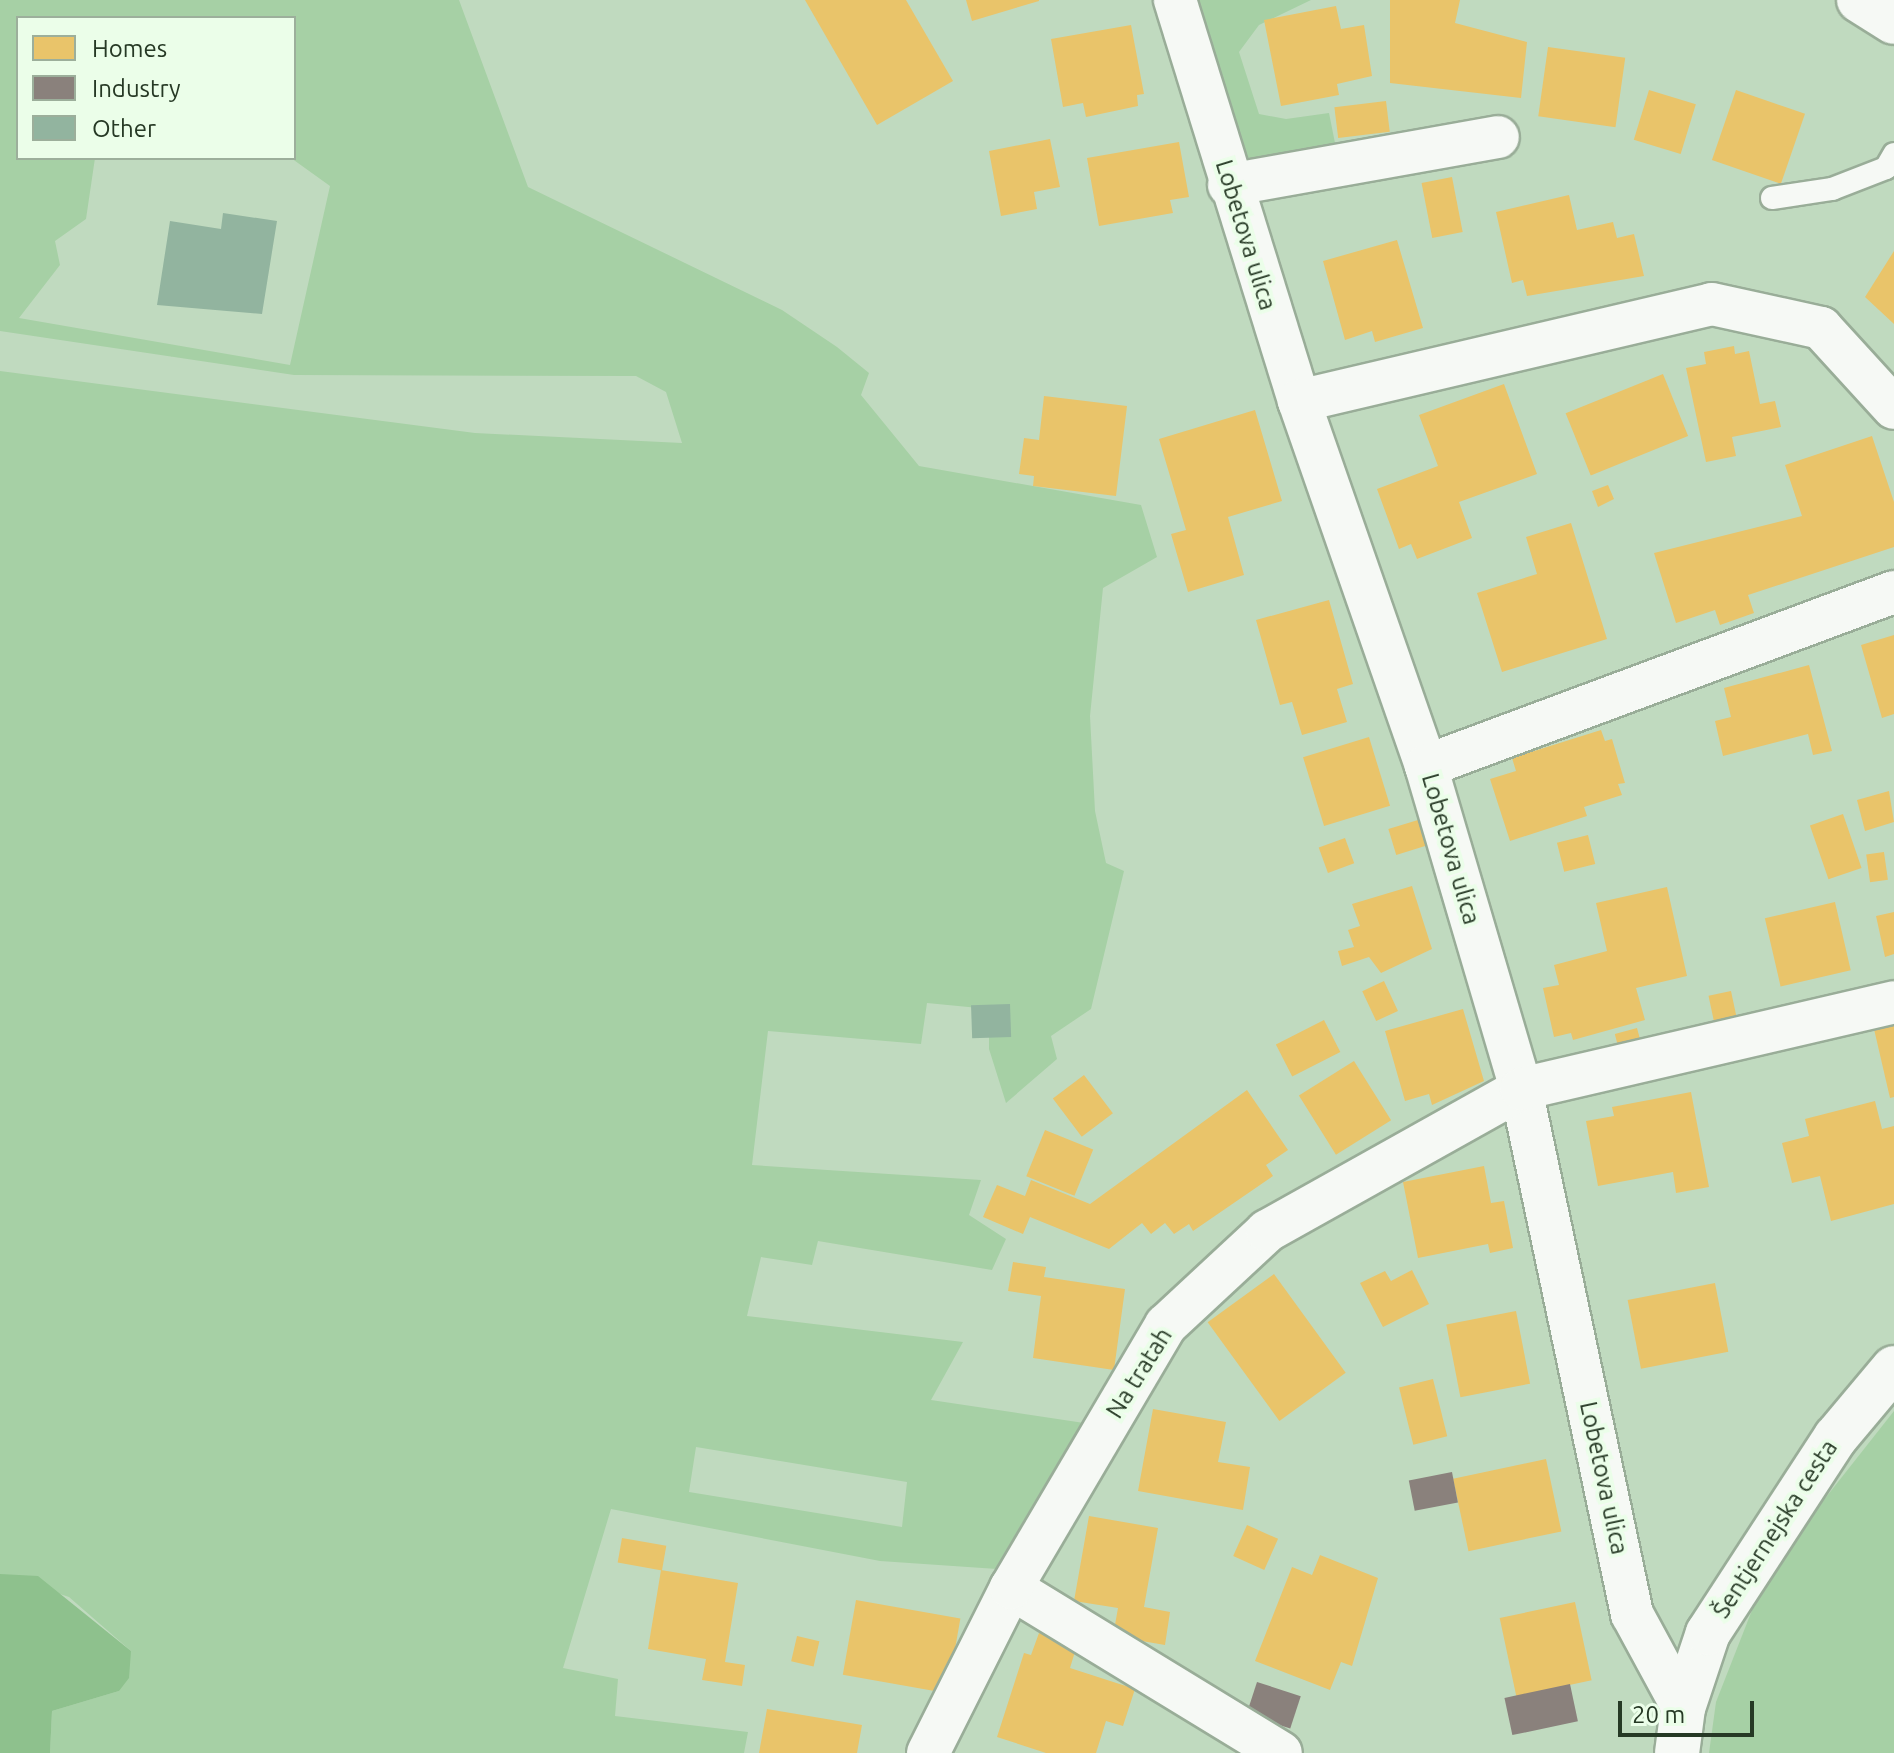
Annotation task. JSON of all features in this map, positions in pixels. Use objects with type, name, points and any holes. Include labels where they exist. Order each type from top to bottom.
[{"type":"main road","points":[[1859,0],[1894,22]]},
{"type":"main road","name":"Šentjernejska cesta","points":[[1677,1753],[1683,1708],[1708,1633],[1749,1562],[1836,1437],[1894,1368]]},
{"type":"street","name":"Lobetova ulica","points":[[1175,0],[1229,185],[1299,401],[1426,766],[1521,1089],[1632,1614],[1683,1708]]},
{"type":"street","points":[[1229,185],[1498,137]]},
{"type":"street","points":[[1299,401],[1712,304],[1821,328],[1894,408]]},
{"type":"street","points":[[1426,766],[1894,592]]},
{"type":"street","name":"Na tratah","points":[[928,1753],[1011,1588],[1166,1325],[1267,1231],[1521,1089],[1894,1002]]},
{"type":"street","points":[[1011,1588],[1281,1753]]},
{"type":"lane","points":[[1772,198],[1832,189],[1886,168],[1894,154]]},
{"type":"green space","points":[[0,0],[459,0],[528,187],[782,310],[837,347],[869,373],[861,395],[919,466],[1141,505],[1157,557],[1103,588],[1090,716],[1095,811],[1106,863],[1124,871],[1091,1009],[1051,1036],[1057,1059],[1006,1103],[989,1049],[989,1009],[927,1003],[921,1044],[768,1031],[752,1165],[981,1180],[969,1215],[1006,1239],[992,1270],[818,1241],[812,1265],[761,1257],[747,1316],[963,1342],[931,1400],[1084,1423],[997,1569],[880,1561],[611,1509],[563,1668],[618,1679],[615,1716],[748,1732],[744,1753],[50,1753],[52,1711],[119,1691],[131,1651],[69,1597],[0,1574],[0,371],[475,433],[682,443],[666,392],[636,376],[294,375],[0,331]],"holes":[[[16,16],[296,16],[294,160],[330,186],[290,365],[19,318],[60,265],[55,241],[86,219],[95,160],[16,160]],[[696,1447],[907,1482],[902,1527],[689,1492]]]},
{"type":"green space","points":[[1193,0],[1311,0],[1259,25],[1239,52],[1259,114],[1286,119],[1329,113],[1338,158],[1250,168]]},
{"type":"green space","points":[[1894,1411],[1894,1753],[1709,1753],[1716,1702],[1767,1572]]},
{"type":"green space","points":[[0,1574],[38,1576],[131,1651],[129,1678],[119,1691],[52,1711],[50,1753],[0,1753]]},
{"type":"building: Homes","points":[[805,0],[906,0],[953,81],[877,125]]},
{"type":"building: Homes","points":[[966,0],[1039,0],[1039,1],[972,21]]},
{"type":"building: Homes","points":[[1390,0],[1460,0],[1455,23],[1527,42],[1521,98],[1390,83]]},
{"type":"building: Homes","points":[[1336,6],[1341,29],[1364,25],[1372,76],[1337,84],[1339,95],[1281,106],[1264,20]]},
{"type":"building: Homes","points":[[1131,25],[1144,94],[1137,95],[1138,106],[1086,117],[1083,103],[1063,107],[1051,39]]},
{"type":"building: Homes","points":[[1548,47],[1625,58],[1615,127],[1538,116]]},
{"type":"building: Homes","points":[[1649,90],[1696,104],[1681,154],[1634,140]]},
{"type":"building: Homes","points":[[1736,90],[1805,114],[1781,184],[1712,160]]},
{"type":"building: Homes","points":[[1386,101],[1390,132],[1338,138],[1334,107]]},
{"type":"building: Homes","points":[[1050,139],[1060,187],[1034,192],[1037,209],[1001,216],[989,151]]},
{"type":"building: Homes","points":[[1179,142],[1189,197],[1170,200],[1173,213],[1099,226],[1087,158]]},
{"type":"building: Homes","points":[[1452,177],[1463,232],[1432,238],[1422,183]]},
{"type":"building: Homes","points":[[1569,195],[1577,230],[1613,222],[1617,238],[1634,234],[1644,276],[1527,296],[1523,280],[1512,283],[1496,212]]},
{"type":"building: Homes","points":[[1397,240],[1423,328],[1375,342],[1372,331],[1345,340],[1323,261]]},
{"type":"building: Homes","points":[[1894,251],[1894,324],[1865,297]]},
{"type":"building: Homes","points":[[1734,346],[1735,354],[1749,351],[1760,404],[1775,401],[1781,427],[1732,437],[1736,456],[1706,462],[1686,368],[1706,364],[1704,352]]},
{"type":"building: Homes","points":[[1663,374],[1688,436],[1591,475],[1566,413]]},
{"type":"building: Homes","points":[[1504,384],[1537,474],[1459,502],[1472,538],[1417,559],[1411,544],[1399,549],[1377,489],[1438,466],[1419,415]]},
{"type":"building: Homes","points":[[1044,396],[1127,406],[1116,496],[1033,486],[1034,476],[1019,474],[1024,438],[1039,440]]},
{"type":"building: Homes","points":[[1255,410],[1282,501],[1228,517],[1244,575],[1188,592],[1171,534],[1186,530],[1159,439]]},
{"type":"building: Homes","points":[[1872,436],[1894,502],[1894,547],[1748,595],[1754,613],[1720,625],[1715,610],[1676,623],[1654,553],[1802,516],[1785,465]]},
{"type":"building: Homes","points":[[1608,485],[1614,499],[1598,507],[1592,491]]},
{"type":"building: Homes","points":[[1571,523],[1607,639],[1502,672],[1477,593],[1537,574],[1526,537]]},
{"type":"building: Homes","points":[[1329,600],[1353,684],[1337,689],[1347,722],[1302,735],[1292,702],[1280,705],[1256,620]]},
{"type":"building: Homes","points":[[1894,635],[1894,714],[1882,718],[1861,645]]},
{"type":"building: Homes","points":[[1809,665],[1832,751],[1813,755],[1808,734],[1723,756],[1715,721],[1731,717],[1724,688]]},
{"type":"building: Homes","points":[[1601,730],[1605,741],[1612,739],[1625,783],[1618,784],[1622,795],[1584,807],[1587,816],[1510,841],[1490,779],[1516,771],[1512,758]]},
{"type":"building: Homes","points":[[1369,737],[1390,806],[1324,826],[1303,757]]},
{"type":"building: Homes","points":[[1889,791],[1894,822],[1865,831],[1857,800]]},
{"type":"building: Homes","points":[[1843,814],[1862,868],[1828,879],[1810,825]]},
{"type":"building: Homes","points":[[1418,820],[1426,846],[1396,855],[1388,829]]},
{"type":"building: Homes","points":[[1588,835],[1595,864],[1564,872],[1557,843]]},
{"type":"building: Homes","points":[[1345,838],[1354,863],[1328,873],[1319,848]]},
{"type":"building: Homes","points":[[1884,852],[1888,880],[1870,882],[1866,855]]},
{"type":"building: Homes","points":[[1412,886],[1432,949],[1381,973],[1369,957],[1342,966],[1338,951],[1354,947],[1348,930],[1360,926],[1352,904]]},
{"type":"building: Homes","points":[[1667,887],[1687,976],[1636,988],[1645,1020],[1573,1040],[1571,1033],[1554,1037],[1543,988],[1559,985],[1554,965],[1607,951],[1596,903]]},
{"type":"building: Homes","points":[[1835,902],[1851,970],[1781,986],[1765,918]]},
{"type":"building: Homes","points":[[1894,912],[1894,954],[1885,957],[1876,916]]},
{"type":"building: Homes","points":[[1384,981],[1398,1011],[1376,1021],[1362,991]]},
{"type":"building: Homes","points":[[1731,991],[1738,1024],[1716,1029],[1709,996]]},
{"type":"building: Homes","points":[[1463,1009],[1484,1081],[1432,1105],[1429,1094],[1405,1101],[1385,1031]]},
{"type":"building: Homes","points":[[1324,1020],[1340,1052],[1292,1077],[1276,1045]]},
{"type":"building: Homes","points":[[1894,1024],[1894,1097],[1890,1098],[1874,1029]]},
{"type":"building: Homes","points":[[1637,1028],[1643,1051],[1621,1057],[1615,1034]]},
{"type":"building: Homes","points":[[1354,1061],[1391,1120],[1336,1155],[1299,1095]]},
{"type":"building: Homes","points":[[1084,1075],[1113,1113],[1082,1137],[1053,1098]]},
{"type":"building: Homes","points":[[1247,1090],[1288,1150],[1266,1165],[1273,1176],[1193,1231],[1189,1224],[1174,1234],[1165,1223],[1151,1234],[1142,1223],[1109,1249],[1030,1217],[1023,1234],[983,1217],[997,1185],[1025,1196],[1031,1180],[1090,1204]]},
{"type":"building: Homes","points":[[1691,1092],[1709,1187],[1676,1193],[1673,1172],[1598,1186],[1586,1121],[1614,1116],[1612,1107]]},
{"type":"building: Homes","points":[[1875,1101],[1882,1129],[1894,1126],[1894,1204],[1831,1221],[1820,1176],[1792,1183],[1782,1143],[1809,1136],[1805,1119]]},
{"type":"building: Homes","points":[[1045,1130],[1093,1149],[1074,1196],[1026,1176]]},
{"type":"building: Homes","points":[[1484,1166],[1491,1203],[1504,1201],[1513,1248],[1490,1253],[1488,1244],[1418,1258],[1403,1182]]},
{"type":"building: Homes","points":[[1013,1262],[1046,1267],[1044,1277],[1125,1289],[1114,1370],[1033,1358],[1041,1296],[1008,1291]]},
{"type":"building: Homes","points":[[1412,1270],[1429,1304],[1383,1327],[1360,1283],[1385,1271],[1391,1281]]},
{"type":"building: Homes","points":[[1274,1274],[1346,1373],[1279,1421],[1208,1322]]},
{"type":"building: Homes","points":[[1715,1283],[1728,1352],[1641,1369],[1628,1300]]},
{"type":"building: Homes","points":[[1516,1311],[1530,1384],[1460,1397],[1446,1325]]},
{"type":"building: Homes","points":[[1433,1379],[1447,1436],[1413,1445],[1399,1387]]},
{"type":"building: Homes","points":[[1153,1409],[1226,1422],[1218,1462],[1250,1467],[1243,1510],[1138,1491]]},
{"type":"building: Homes","points":[[1546,1459],[1561,1531],[1468,1551],[1453,1479]]},
{"type":"building: Homes","points":[[1089,1516],[1158,1528],[1144,1607],[1170,1612],[1165,1645],[1113,1636],[1118,1608],[1074,1601]]},
{"type":"building: Homes","points":[[1247,1525],[1278,1539],[1264,1570],[1233,1556]]},
{"type":"building: Homes","points":[[622,1538],[666,1546],[662,1570],[618,1563]]},
{"type":"building: Homes","points":[[1320,1555],[1378,1578],[1352,1666],[1341,1662],[1330,1690],[1255,1661],[1292,1567],[1312,1575]]},
{"type":"building: Homes","points":[[661,1570],[738,1583],[725,1662],[745,1665],[742,1686],[702,1680],[706,1659],[648,1649]]},
{"type":"building: Homes","points":[[856,1600],[960,1618],[947,1693],[843,1675]]},
{"type":"building: Homes","points":[[1575,1602],[1592,1680],[1516,1696],[1500,1618]]},
{"type":"building: Homes","points":[[1039,1633],[1077,1645],[1070,1668],[1135,1689],[1123,1726],[1106,1721],[1096,1753],[1046,1753],[997,1737],[1024,1653],[1031,1655]]},
{"type":"building: Homes","points":[[797,1636],[819,1641],[814,1667],[791,1661]]},
{"type":"building: Homes","points":[[767,1709],[862,1725],[857,1753],[759,1753]]},
{"type":"building: Industry","points":[[1452,1472],[1458,1502],[1415,1511],[1409,1480]]},
{"type":"building: Industry","points":[[1257,1682],[1301,1696],[1290,1729],[1246,1714]]},
{"type":"building: Industry","points":[[1570,1684],[1578,1721],[1512,1735],[1504,1698]]},
{"type":"building: Other","points":[[223,213],[277,221],[262,314],[157,305],[170,221],[221,229]]},
{"type":"building: Other","points":[[1010,1004],[1011,1037],[972,1038],[971,1005]]}]
